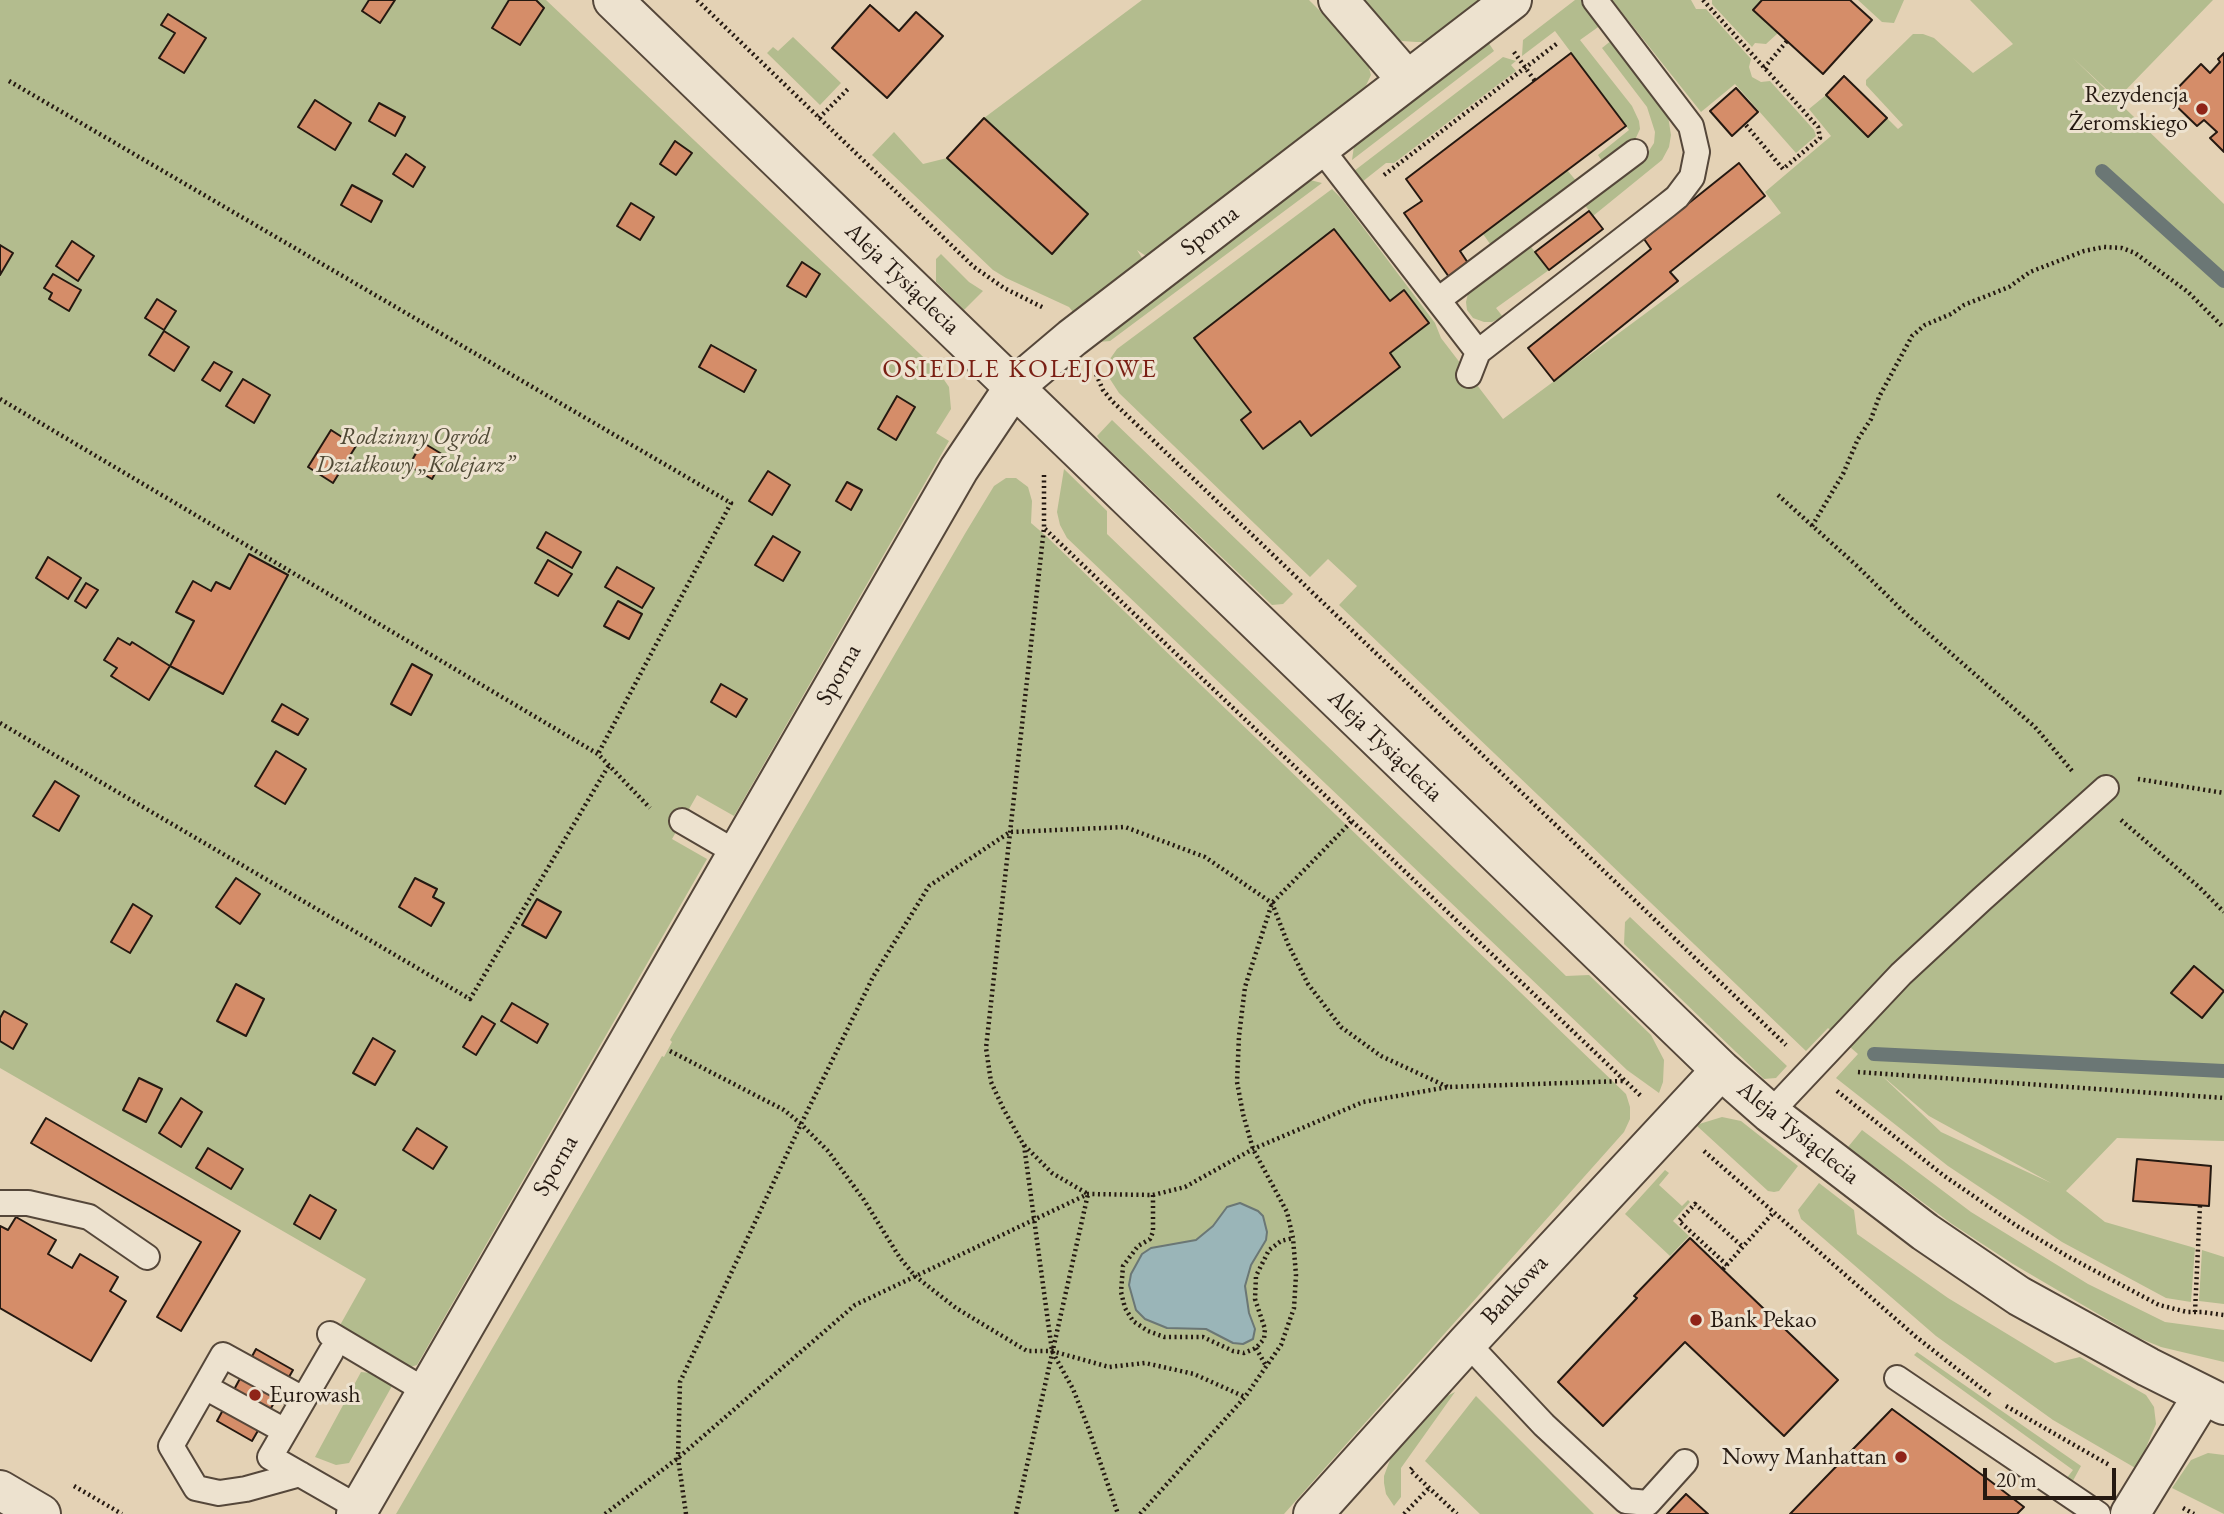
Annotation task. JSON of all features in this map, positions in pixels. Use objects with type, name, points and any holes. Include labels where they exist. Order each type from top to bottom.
[{"type":"street","name":"Aleja Tysiąclecia","points":[[613,0],[1721,1070],[1770,1113],[1915,1225],[1972,1265],[2087,1334],[2214,1400]]},
{"type":"street","points":[[1338,0],[1407,80]]},
{"type":"street","name":"Sporna","points":[[358,1511],[959,468],[1014,387],[1072,338],[1319,146],[1512,0]]},
{"type":"street","name":"Bankowa","points":[[1326,1500],[1466,1343],[1721,1070]]},
{"type":"street","points":[[2130,1514],[2214,1400]]},
{"type":"street","points":[[0,1490],[41,1514]]},
{"type":"lane","points":[[1469,375],[1478,352],[1667,205],[1692,177],[1697,152],[1691,126],[1685,115],[1595,0]]},
{"type":"lane","points":[[1319,146],[1478,352]]},
{"type":"lane","points":[[1438,300],[1635,152]]},
{"type":"lane","points":[[1770,1113],[1901,974],[2101,793]]},
{"type":"lane","points":[[682,821],[737,852]]},
{"type":"lane","points":[[0,1203],[28,1203],[89,1217],[147,1257]]},
{"type":"lane","points":[[358,1511],[270,1457],[303,1399],[330,1343],[426,1391]]},
{"type":"lane","points":[[1466,1343],[1544,1425],[1626,1501],[1648,1503],[1685,1462]]},
{"type":"lane","points":[[300,1474],[246,1489],[219,1493],[197,1488],[171,1446],[223,1355],[303,1399]]},
{"type":"lane","points":[[1897,1378],[2098,1514]]},
{"type":"lane","points":[[205,1387],[285,1431]]},
{"type":"path","points":[[697,0],[974,267],[989,279],[1036,303],[1049,313]]},
{"type":"path","points":[[1703,0],[1818,127],[1820,138],[1783,169],[1745,124]]},
{"type":"path","points":[[1764,68],[1787,41]]},
{"type":"path","points":[[1357,197],[1559,42]]},
{"type":"path","points":[[1519,58],[1535,81]]},
{"type":"path","points":[[9,81],[731,503],[598,754]]},
{"type":"path","points":[[819,118],[848,89]]},
{"type":"path","points":[[1812,526],[1843,474],[1879,397],[1912,336],[1925,325],[1964,305],[2009,287],[2030,272],[2084,251],[2105,247],[2122,248],[2135,253],[2188,292],[2224,328]]},
{"type":"path","points":[[1095,368],[1103,390],[1112,401],[1812,1069],[1904,1146],[2017,1226],[2108,1280],[2160,1305],[2174,1310],[2224,1315]]},
{"type":"path","points":[[0,399],[598,754],[654,812]]},
{"type":"path","points":[[1045,471],[1044,528],[986,1048],[991,1082],[1023,1144],[1052,1173],[1088,1194]]},
{"type":"path","points":[[1778,495],[1905,613],[2035,727],[2224,912]]},
{"type":"path","points":[[606,1514],[678,1458],[855,1305],[1088,1194],[1153,1195],[1185,1187],[1253,1149],[1363,1102],[1448,1087],[1624,1081],[1044,528]]},
{"type":"path","points":[[0,723],[470,999],[609,765]]},
{"type":"path","points":[[2101,793],[2134,778],[2224,793]]},
{"type":"path","points":[[1140,1514],[1245,1397],[1281,1345],[1294,1308],[1296,1275],[1293,1238],[1287,1212],[1253,1149],[1242,1114],[1237,1082],[1239,1036],[1245,987],[1272,902],[1352,821]]},
{"type":"path","points":[[686,1514],[678,1458],[680,1382],[801,1125],[873,977],[929,886],[1010,832],[1125,827],[1205,857],[1272,902],[1288,944],[1308,984],[1341,1027],[1381,1056],[1448,1087]]},
{"type":"path","points":[[662,1047],[784,1110],[801,1125],[828,1151],[915,1276],[956,1308],[1027,1350],[1052,1351],[1109,1367],[1145,1363],[1194,1374],[1245,1397]]},
{"type":"path","points":[[1812,1069],[2224,1098]]},
{"type":"path","points":[[1023,1144],[1052,1351],[1073,1389],[1118,1514]]},
{"type":"path","points":[[1698,1146],[1915,1336],[1999,1401],[2118,1471]]},
{"type":"path","points":[[1016,1514],[1088,1194]]},
{"type":"path","points":[[1153,1195],[1153,1232],[1150,1239],[1138,1246],[1129,1256],[1121,1276],[1125,1308],[1133,1321],[1164,1337],[1203,1337],[1233,1351],[1244,1353],[1256,1348],[1264,1339],[1265,1329],[1255,1298],[1256,1276],[1269,1250],[1281,1241],[1293,1238]]},
{"type":"path","points":[[1743,1247],[1695,1204],[1679,1221],[1725,1267],[1743,1247],[1774,1212]]},
{"type":"path","points":[[2195,1312],[2200,1205]]},
{"type":"path","points":[[1256,1348],[1266,1366]]},
{"type":"path","points":[[1404,1514],[1429,1488],[1457,1514]]},
{"type":"green space","name":"Rodzinny Ogród Działkowy „Kolejarz”","points":[[0,0],[546,0],[938,371],[949,387],[951,409],[936,433],[949,441],[734,816],[697,795],[672,839],[707,859],[417,1365],[410,1367],[339,1327],[366,1279],[0,1068]]},
{"type":"green space","points":[[1142,0],[1309,0],[1346,37],[1368,65],[1371,75],[1361,96],[1146,256],[1137,250],[1144,261],[1074,313],[1069,307],[993,270],[872,155],[894,132],[923,164],[947,158],[1052,254],[1088,214],[984,118]]},
{"type":"green space","points":[[1353,0],[1487,0],[1428,42],[1416,42],[1402,41],[1383,32]]},
{"type":"green space","points":[[1575,0],[1581,0],[1601,25],[1580,40],[1632,106],[1639,121],[1640,129],[1634,142],[1604,164],[1598,155],[1629,130],[1555,31],[1522,56],[1523,40]]},
{"type":"green space","points":[[1612,0],[1691,0],[1696,9],[1706,9],[1751,59],[1749,67],[1752,77],[1761,82],[1770,81],[1814,130],[1816,136],[1796,153],[1735,84],[1701,112]]},
{"type":"green space","points":[[1712,0],[1762,0],[1778,33],[1766,44],[1755,43],[1752,47],[1712,4]]},
{"type":"green space","points":[[1858,0],[1904,0],[1894,23],[1882,22]]},
{"type":"green space","points":[[1970,0],[2213,0],[2117,99],[2072,57],[2224,204],[2224,1141],[2117,1138],[2066,1191],[2105,1222],[2195,1248],[2191,1302],[2166,1298],[2062,1242],[1948,1166],[1836,1078],[1858,1054],[1828,1028],[1806,1051],[1339,605],[1357,586],[1328,559],[1310,577],[1119,393],[1108,376],[1110,359],[1117,349],[1332,189],[1435,323],[1441,338],[1503,419],[1781,213],[1765,192],[1831,136],[1809,109],[1826,95],[1868,136],[1887,118],[1898,129],[1903,125],[1866,85],[1866,80],[1913,34],[1934,38],[1973,73],[2013,44]],"holes":[[[1879,1073],[1929,1116],[2051,1183],[1941,1132]]]},
{"type":"green space","points":[[793,37],[841,83],[820,105],[767,53],[773,47],[778,51]]},
{"type":"green space","points":[[1612,40],[1659,100],[1668,116],[1671,135],[1669,147],[1662,160],[1593,216],[1584,204],[1645,157],[1654,143],[1655,132],[1647,107],[1602,48]]},
{"type":"green space","points":[[1488,42],[1494,51],[1352,160],[1354,146],[1365,135]]},
{"type":"green space","points":[[1503,57],[1516,61],[1511,65],[1516,71],[1394,163],[1386,163],[1362,182],[1354,171]]},
{"type":"green space","points":[[1567,170],[1578,183],[1493,248],[1483,234]]},
{"type":"green space","points":[[1310,180],[1322,183],[1110,341],[1098,342],[1297,186]]},
{"type":"green space","points":[[1528,243],[1549,270],[1496,308],[1503,317],[1492,322],[1473,318],[1467,310],[1469,289]]},
{"type":"green space","points":[[941,254],[969,282],[983,291],[964,310],[936,282],[936,259]]},
{"type":"green space","points":[[1112,420],[1293,594],[1283,604],[1272,605],[1102,443],[1097,436]]},
{"type":"green space","points":[[1064,469],[1107,511],[1107,534],[1566,976],[1589,975],[1651,1035],[1664,1060],[1663,1082],[1659,1093],[1627,1070],[1067,538],[1057,512]]},
{"type":"green space","points":[[1006,478],[1016,478],[1028,487],[1032,501],[1031,523],[1626,1094],[1630,1119],[1624,1132],[1284,1514],[396,1514],[662,1056],[664,1057],[672,1042],[670,1040],[966,532],[994,486]]},
{"type":"green space","points":[[1630,917],[1787,1066],[1776,1078],[1764,1079],[1624,944],[1625,922]]},
{"type":"green space","points":[[1722,1117],[1741,1121],[1798,1166],[1779,1191],[1768,1191],[1696,1125]]},
{"type":"green space","points":[[1862,1130],[1971,1212],[2088,1284],[2165,1322],[2224,1330],[2224,1362],[2161,1347],[2139,1338],[2013,1264],[1952,1224],[1848,1147]]},
{"type":"green space","points":[[1665,1170],[1669,1173],[1659,1185],[1682,1206],[1688,1200],[1690,1202],[1673,1221],[1689,1236],[1670,1256],[1625,1214]]},
{"type":"green space","points":[[1819,1183],[1854,1210],[1857,1234],[1948,1298],[2055,1363],[2080,1357],[2146,1395],[2154,1407],[2156,1424],[2137,1469],[2053,1420],[1936,1336],[1801,1219],[1798,1210]]},
{"type":"green space","points":[[2202,1250],[2224,1257],[2224,1304],[2199,1301]]},
{"type":"green space","points":[[1917,1352],[2081,1466],[2069,1488],[2063,1483],[2073,1470],[1914,1355]]},
{"type":"green space","points":[[361,1372],[371,1373],[392,1386],[349,1463],[336,1465],[315,1457]]},
{"type":"green space","points":[[1455,1392],[1401,1468],[1401,1497],[1394,1506],[1386,1494],[1384,1483],[1391,1457],[1407,1435],[1445,1397]]},
{"type":"green space","points":[[1476,1396],[1594,1514],[1480,1514],[1425,1461]]},
{"type":"green space","points":[[2208,1453],[2224,1455],[2224,1514],[2172,1488],[2191,1460]]},
{"type":"water","points":[[1240,1203],[1263,1216],[1267,1232],[1266,1240],[1251,1265],[1245,1286],[1249,1313],[1255,1329],[1253,1339],[1243,1344],[1233,1343],[1206,1329],[1167,1328],[1145,1319],[1136,1310],[1129,1285],[1131,1274],[1142,1254],[1151,1248],[1196,1240],[1213,1226],[1227,1207]]},
{"type":"building","points":[[369,0],[395,0],[380,23],[362,11]]},
{"type":"building","points":[[509,0],[536,0],[544,8],[520,45],[492,28]]},
{"type":"building","points":[[1762,0],[1850,0],[1872,20],[1823,74],[1753,10]]},
{"type":"building","points":[[870,5],[899,31],[916,12],[943,36],[887,98],[832,48]]},
{"type":"building","points":[[168,14],[206,38],[184,73],[159,58],[175,33],[161,25]]},
{"type":"building","points":[[1571,53],[1626,126],[1460,251],[1468,263],[1449,277],[1404,213],[1422,201],[1406,179]]},
{"type":"building","name":"Rezydencja Żeromskiego","points":[[2224,53],[2224,152],[2210,138],[2217,132],[2204,120],[2197,126],[2168,98],[2201,64],[2210,73]]},
{"type":"building","points":[[1844,76],[1887,118],[1868,137],[1826,95]]},
{"type":"building","points":[[1736,88],[1758,112],[1732,136],[1710,111]]},
{"type":"building","points":[[315,100],[351,123],[335,150],[298,127]]},
{"type":"building","points":[[379,103],[405,117],[395,136],[369,121]]},
{"type":"building","points":[[984,118],[1088,214],[1052,254],[947,158]]},
{"type":"building","points":[[675,141],[692,153],[676,175],[660,164]]},
{"type":"building","points":[[406,154],[425,167],[413,187],[393,174]]},
{"type":"building","points":[[1739,163],[1765,196],[1670,272],[1678,281],[1554,381],[1528,348],[1651,249],[1644,239]]},
{"type":"building","points":[[352,185],[382,201],[371,222],[341,205]]},
{"type":"building","points":[[631,203],[654,217],[640,240],[617,226]]},
{"type":"building","points":[[1589,211],[1603,229],[1549,270],[1535,252]]},
{"type":"building","points":[[1334,229],[1390,301],[1404,290],[1429,323],[1390,353],[1400,367],[1311,436],[1300,421],[1263,449],[1241,420],[1251,412],[1194,338]]},
{"type":"building","points":[[72,241],[94,256],[78,281],[56,266]]},
{"type":"building","points":[[0,245],[13,253],[0,275]]},
{"type":"building","points":[[802,262],[820,274],[806,297],[787,286]]},
{"type":"building","points":[[53,274],[81,290],[69,311],[49,299],[52,293],[44,288]]},
{"type":"building","points":[[157,299],[176,311],[164,330],[145,318]]},
{"type":"building","points":[[164,331],[189,347],[174,371],[149,355]]},
{"type":"building","points":[[711,345],[756,370],[744,392],[699,367]]},
{"type":"building","points":[[214,362],[232,372],[220,391],[202,380]]},
{"type":"building","points":[[243,379],[270,395],[254,423],[226,406]]},
{"type":"building","points":[[897,396],[915,407],[896,440],[878,429]]},
{"type":"building","points":[[331,430],[356,446],[333,483],[308,467]]},
{"type":"building","points":[[422,442],[445,456],[432,479],[409,466]]},
{"type":"building","points":[[768,471],[790,485],[772,515],[749,501]]},
{"type":"building","points":[[847,482],[862,490],[851,510],[836,501]]},
{"type":"building","points":[[546,532],[581,552],[572,568],[537,548]]},
{"type":"building","points":[[773,536],[800,552],[783,581],[755,565]]},
{"type":"building","points":[[249,554],[288,575],[223,694],[170,666],[194,621],[176,612],[193,581],[211,591],[216,582],[230,589]]},
{"type":"building","points":[[48,557],[81,578],[68,599],[36,578]]},
{"type":"building","points":[[548,560],[572,574],[558,596],[535,583]]},
{"type":"building","points":[[617,567],[654,588],[642,608],[605,587]]},
{"type":"building","points":[[86,583],[98,590],[86,608],[75,601]]},
{"type":"building","points":[[618,601],[642,614],[629,639],[604,626]]},
{"type":"building","points":[[118,638],[130,645],[132,642],[170,666],[149,700],[111,676],[117,668],[104,660]]},
{"type":"building","points":[[412,664],[432,675],[411,715],[391,704]]},
{"type":"building","points":[[721,684],[747,699],[736,717],[711,702]]},
{"type":"building","points":[[282,704],[308,719],[298,735],[272,721]]},
{"type":"building","points":[[276,751],[306,769],[285,804],[255,786]]},
{"type":"building","points":[[55,781],[79,796],[59,831],[33,816]]},
{"type":"building","points":[[236,878],[260,894],[240,924],[216,907]]},
{"type":"building","points":[[415,878],[437,889],[433,897],[444,903],[431,926],[399,907]]},
{"type":"building","points":[[537,899],[561,912],[546,938],[522,925]]},
{"type":"building","points":[[133,904],[152,916],[130,953],[111,942]]},
{"type":"building","points":[[2194,966],[2224,991],[2202,1018],[2171,993]]},
{"type":"building","points":[[236,984],[264,999],[246,1036],[217,1021]]},
{"type":"building","points":[[512,1003],[548,1024],[537,1043],[501,1021]]},
{"type":"building","points":[[4,1011],[27,1024],[13,1049],[0,1041],[0,1018]]},
{"type":"building","points":[[482,1016],[495,1024],[476,1055],[463,1047]]},
{"type":"building","points":[[373,1038],[395,1051],[375,1085],[353,1073]]},
{"type":"building","points":[[139,1078],[162,1089],[146,1122],[123,1110]]},
{"type":"building","points":[[181,1098],[202,1112],[181,1147],[159,1133]]},
{"type":"building","points":[[46,1118],[240,1231],[181,1331],[157,1317],[201,1242],[31,1143]]},
{"type":"building","points":[[417,1128],[447,1147],[433,1169],[403,1150]]},
{"type":"building","points":[[208,1148],[243,1169],[231,1189],[196,1168]]},
{"type":"building","points":[[2137,1159],[2211,1166],[2209,1206],[2133,1201]]},
{"type":"building","points":[[310,1195],[336,1210],[320,1239],[294,1224]]},
{"type":"building","points":[[16,1217],[56,1240],[48,1254],[72,1268],[80,1254],[118,1277],[110,1291],[126,1301],[91,1361],[0,1308],[0,1226],[8,1230]]},
{"type":"building","name":"Bank Pekao","points":[[1690,1238],[1838,1380],[1784,1436],[1685,1342],[1603,1426],[1558,1382]]},
{"type":"building","name":"Eurowash","points":[[256,1349],[293,1370],[252,1441],[217,1421]]},
{"type":"building","name":"Nowy Manhattan","points":[[1892,1409],[2024,1507],[2017,1514],[1790,1514]]},
{"type":"building","points":[[1686,1494],[1708,1514],[1667,1514]]},
{"type":"waterway","points":[[2102,171],[2224,281]]},
{"type":"waterway","points":[[1874,1054],[2224,1071]]},
{"type":"place","name":"Rezydencja Żeromskiego","points":[[2202,109]]},
{"type":"place","name":"Bank Pekao","points":[[1696,1320]]},
{"type":"place","name":"Eurowash","points":[[255,1395]]},
{"type":"place","name":"Nowy Manhattan","points":[[1901,1457]]},
{"type":"district","name":"OSIEDLE KOLEJOWE","points":[[1020,370]]}]
